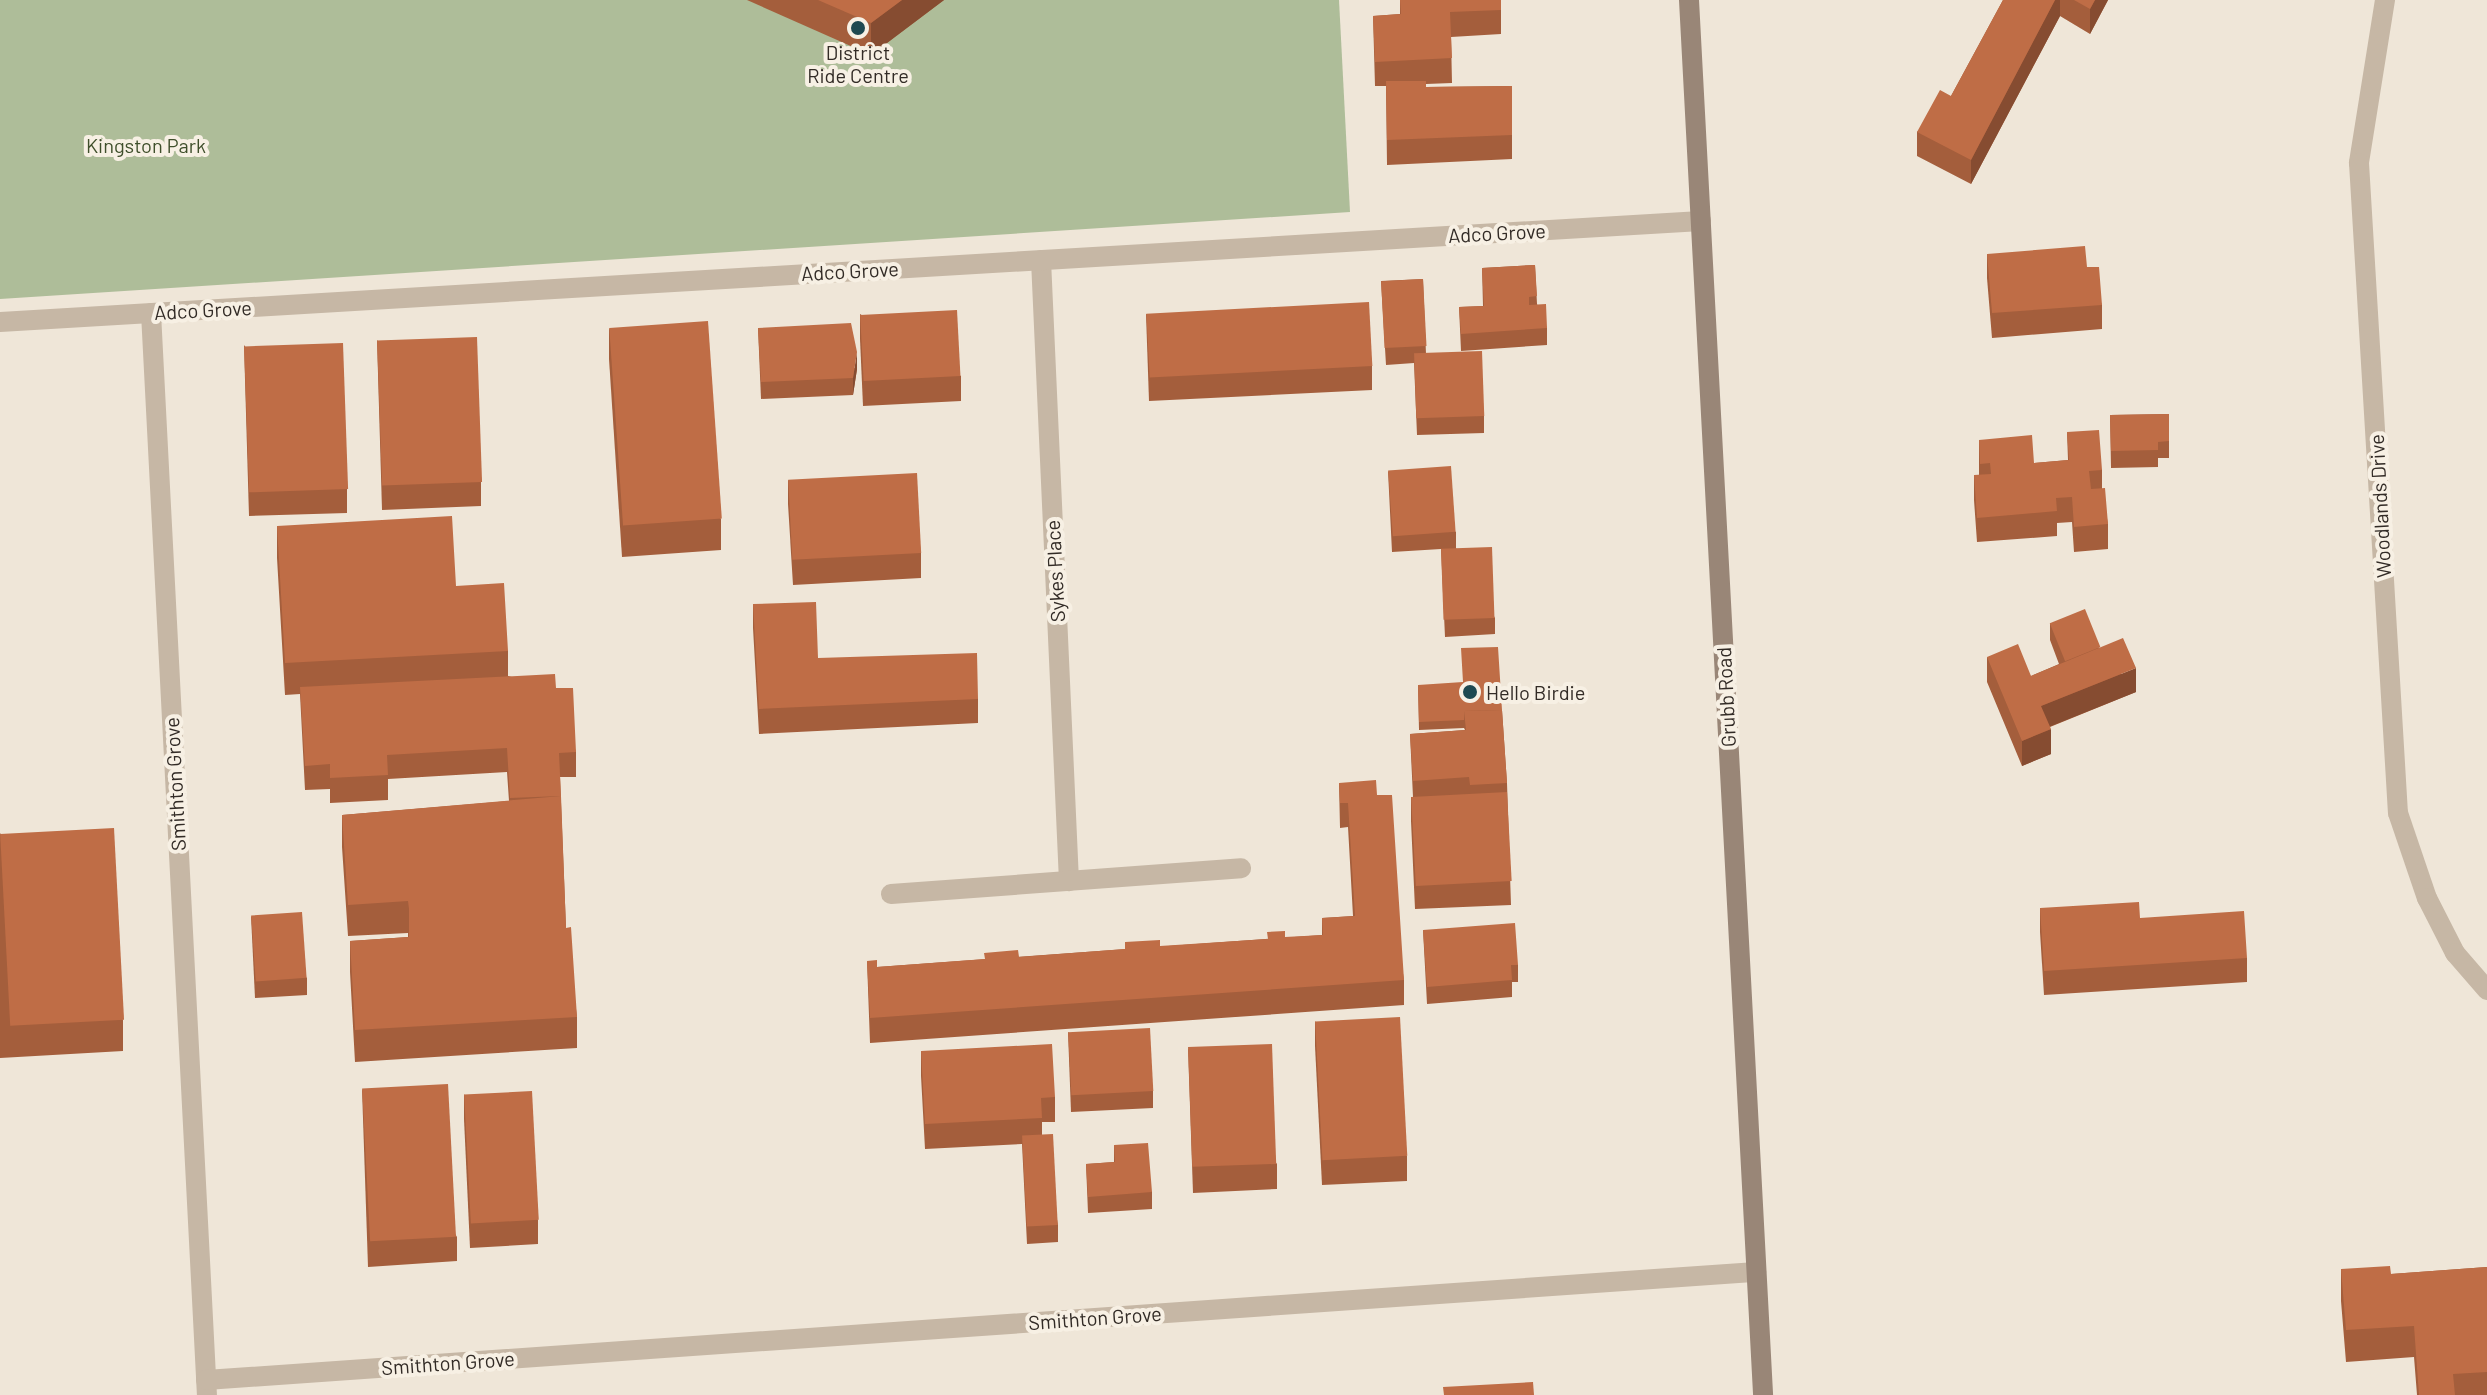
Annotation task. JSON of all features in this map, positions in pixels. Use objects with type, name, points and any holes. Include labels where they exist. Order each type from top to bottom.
[{"type":"main road","name":"Grubb Road","points":[[1689,0],[1763,1395]]},
{"type":"street","name":"Woodlands Drive","points":[[2385,0],[2359,163],[2398,813],[2427,898],[2455,953],[2487,990]]},
{"type":"street","name":"Adco Grove","points":[[0,322],[1701,221]]},
{"type":"street","name":"Sykes Place","points":[[1041,260],[1069,881]]},
{"type":"street","name":"Smithton Grove","points":[[151,313],[206,1387],[1756,1272]]},
{"type":"street","points":[[891,894],[1241,868]]},
{"type":"green space","name":"Kingston Park","points":[[0,0],[1339,0],[1350,212],[0,299]]},
{"type":"building","points":[[818,0],[902,0],[871,23]]},
{"type":"building","points":[[1400,0],[1501,0],[1501,10],[1450,12],[1452,58],[1375,62],[1373,16],[1401,14]]},
{"type":"building","points":[[2003,0],[2055,0],[1971,160],[1917,132],[1940,90],[1951,96]]},
{"type":"building","points":[[2074,0],[2095,0],[2090,9]]},
{"type":"building","points":[[1386,81],[1426,81],[1426,87],[1512,86],[1512,135],[1387,140]]},
{"type":"building","points":[[2085,246],[2087,267],[2099,267],[2102,305],[1992,313],[1987,254]]},
{"type":"building","points":[[1535,265],[1537,296],[1529,297],[1529,305],[1546,304],[1547,328],[1461,334],[1459,307],[1484,306],[1482,268]]},
{"type":"building","points":[[1423,279],[1427,346],[1385,348],[1381,281]]},
{"type":"building","points":[[1369,302],[1372,366],[1150,378],[1146,314]]},
{"type":"building","points":[[957,310],[960,376],[864,381],[860,315]]},
{"type":"building","points":[[708,321],[722,519],[623,525],[609,328]]},
{"type":"building","points":[[851,323],[857,352],[853,378],[761,382],[758,328]]},
{"type":"building","points":[[477,337],[482,482],[382,485],[377,340]]},
{"type":"building","points":[[343,343],[348,489],[249,492],[244,346]]},
{"type":"building","points":[[1482,351],[1484,416],[1416,418],[1414,353]]},
{"type":"building","points":[[2169,414],[2169,441],[2158,442],[2158,450],[2111,451],[2110,415]]},
{"type":"building","points":[[2099,430],[2102,470],[2089,471],[2091,489],[2105,488],[2108,524],[2074,527],[2072,497],[2056,498],[2057,511],[1977,518],[1974,475],[1991,474],[1990,463],[1980,464],[1979,440],[2032,435],[2034,463],[2069,460],[2067,432]]},
{"type":"building","points":[[1451,466],[1456,532],[1393,536],[1388,470]]},
{"type":"building","points":[[917,473],[921,553],[792,560],[788,480]]},
{"type":"building","points":[[452,516],[456,586],[504,583],[508,651],[285,663],[277,526]]},
{"type":"building","points":[[1492,547],[1494,618],[1444,620],[1441,549]]},
{"type":"building","points":[[816,602],[818,658],[977,653],[978,699],[759,709],[753,604]]},
{"type":"building","points":[[2085,609],[2100,647],[2065,661],[2050,623]]},
{"type":"building","points":[[2123,638],[2136,668],[2041,706],[2051,729],[2022,741],[1987,657],[2018,644],[2031,676]]},
{"type":"building","name":"Hello Birdie","points":[[1498,647],[1502,710],[1464,711],[1464,720],[1419,722],[1418,685],[1463,682],[1461,648]]},
{"type":"building","points":[[555,674],[556,688],[573,688],[576,752],[559,753],[561,796],[510,798],[507,748],[387,755],[388,775],[330,778],[330,764],[305,766],[300,687]]},
{"type":"building","points":[[1502,710],[1507,783],[1470,785],[1469,777],[1413,781],[1410,734],[1466,730],[1464,711]]},
{"type":"building","points":[[1376,780],[1377,795],[1392,795],[1404,980],[870,1018],[867,961],[877,960],[877,967],[985,959],[984,953],[1018,950],[1019,957],[1125,949],[1125,942],[1160,940],[1160,946],[1268,939],[1267,932],[1285,931],[1285,937],[1323,935],[1322,918],[1355,916],[1348,803],[1340,803],[1339,783]]},
{"type":"building","points":[[1507,792],[1512,881],[1416,886],[1411,797]]},
{"type":"building","points":[[561,796],[566,928],[571,927],[577,1017],[355,1030],[350,941],[409,937],[409,909],[408,901],[348,905],[342,815]]},
{"type":"building","points":[[114,828],[124,1020],[10,1026],[0,834]]},
{"type":"building","points":[[2139,902],[2140,918],[2244,911],[2247,958],[2044,971],[2040,908]]},
{"type":"building","points":[[302,912],[307,978],[256,981],[251,916]]},
{"type":"building","points":[[1515,923],[1518,965],[1511,965],[1512,980],[1427,987],[1423,930]]},
{"type":"building","points":[[1400,1017],[1407,1156],[1322,1160],[1315,1021]]},
{"type":"building","points":[[1150,1028],[1153,1091],[1071,1095],[1068,1032]]},
{"type":"building","points":[[1052,1044],[1055,1097],[1041,1098],[1042,1118],[925,1124],[921,1051]]},
{"type":"building","points":[[1272,1044],[1276,1164],[1192,1167],[1188,1047]]},
{"type":"building","points":[[448,1084],[456,1237],[370,1241],[362,1089]]},
{"type":"building","points":[[532,1091],[539,1220],[471,1223],[464,1095]]},
{"type":"building","points":[[1053,1134],[1058,1225],[1027,1226],[1022,1136]]},
{"type":"building","points":[[1148,1143],[1152,1192],[1088,1197],[1086,1164],[1115,1162],[1114,1145]]},
{"type":"building","points":[[2390,1266],[2391,1274],[2487,1267],[2487,1372],[2453,1374],[2455,1395],[2419,1395],[2414,1326],[2346,1330],[2341,1269]]},
{"type":"building","points":[[1533,1382],[1534,1395],[1444,1395],[1443,1387]]},
{"type":"place","name":"District Ride Centre","points":[[858,28]]},
{"type":"place","name":"Hello Birdie","points":[[1470,692]]}]
